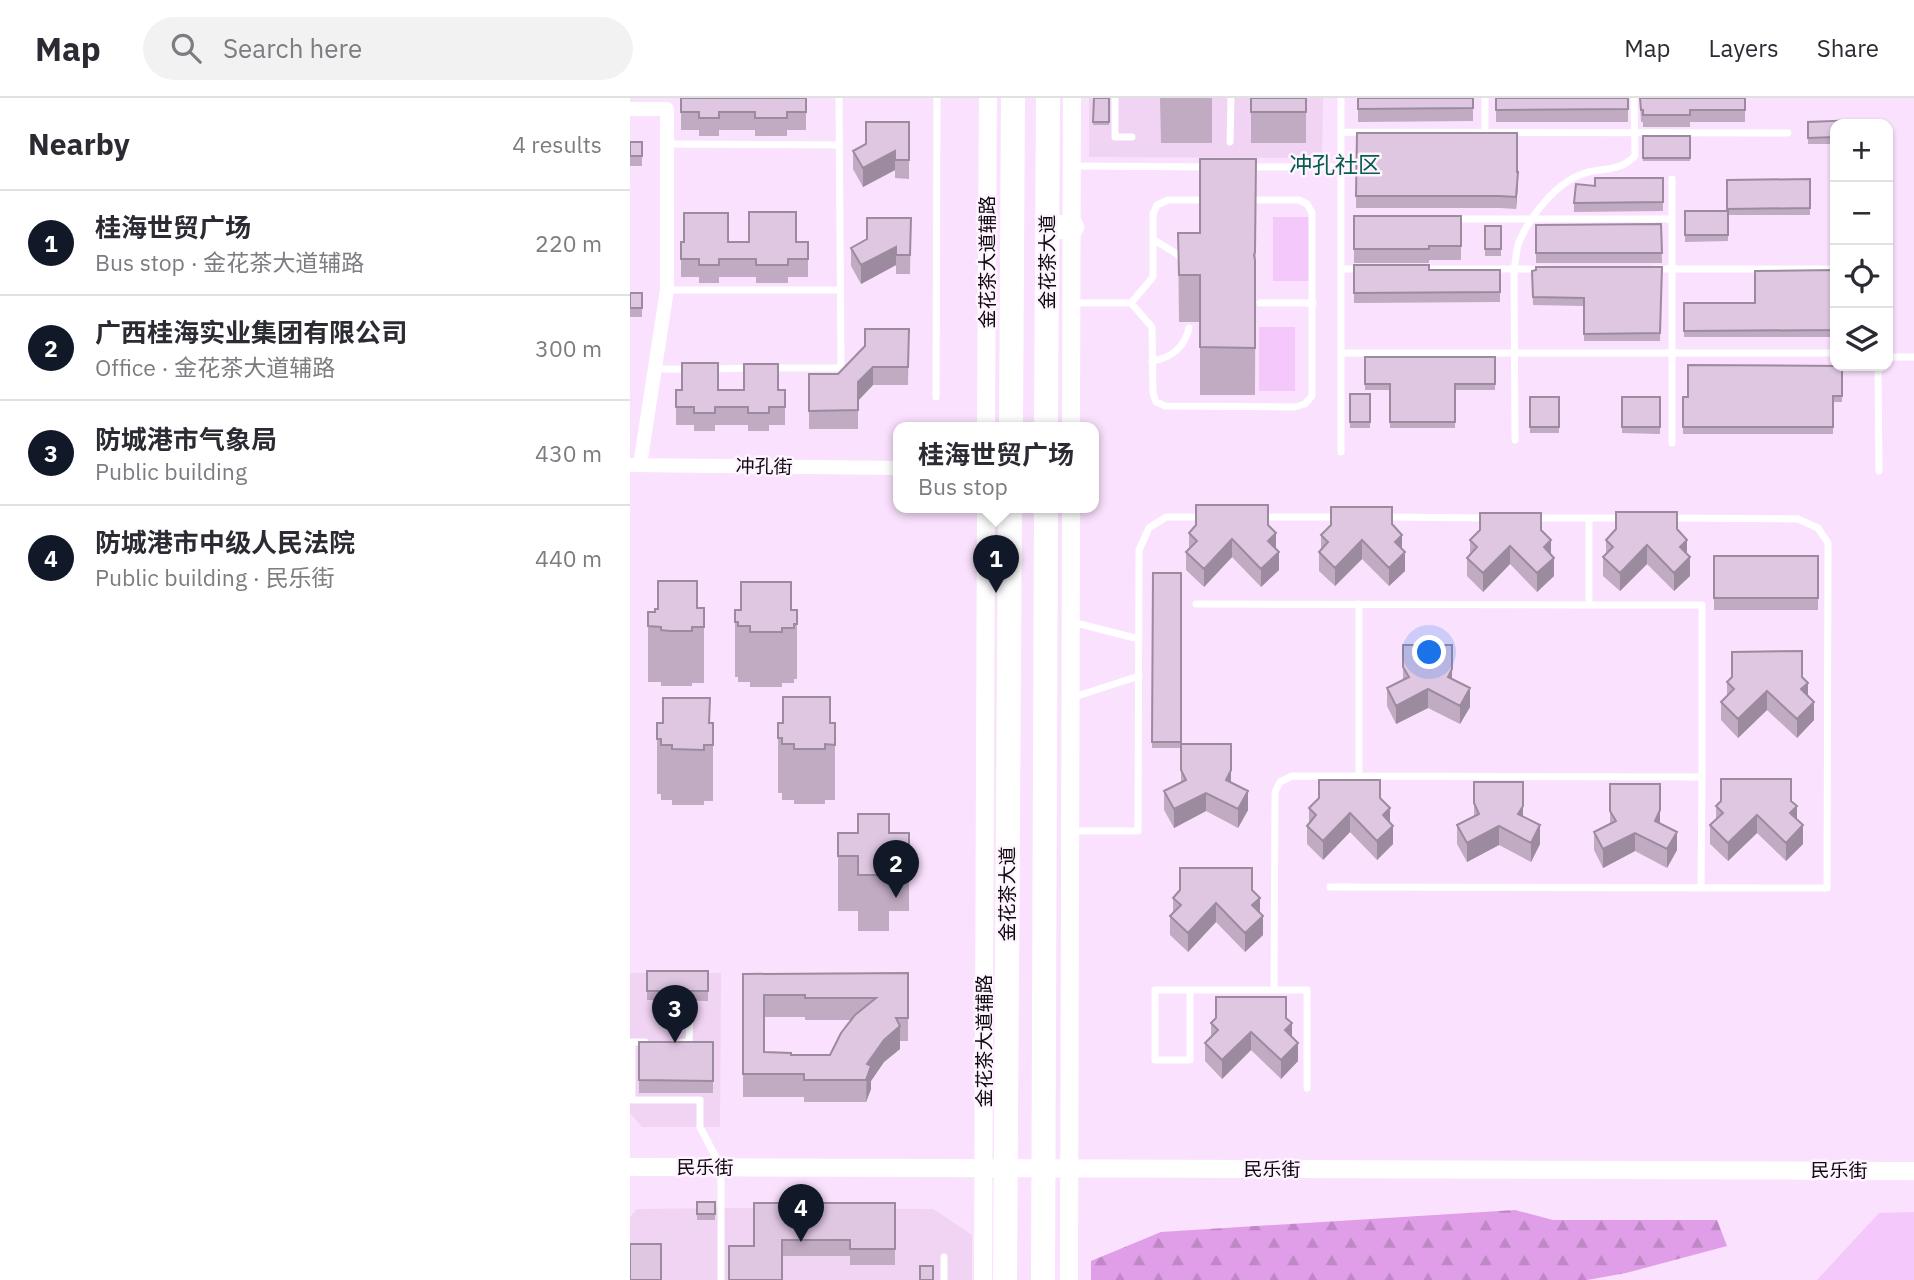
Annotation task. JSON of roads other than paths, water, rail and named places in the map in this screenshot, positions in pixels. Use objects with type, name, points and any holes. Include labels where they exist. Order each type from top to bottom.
[{"type":"highway","name":"金花茶大道","points":[[1011,422],[1013,98]]},
{"type":"highway","name":"金花茶大道","points":[[1046,422],[1048,98]]},
{"type":"highway","points":[[1047,227],[1072,227]]},
{"type":"highway","name":"金花茶大道","points":[[1005,1280],[994,1168],[1010,513]]},
{"type":"highway","name":"金花茶大道","points":[[1043,1280],[1046,513]]},
{"type":"street","name":"金花茶大道辅路","points":[[986,422],[988,98]]},
{"type":"street","points":[[1071,422],[1072,98]]},
{"type":"street","points":[[630,109],[667,109],[667,290],[655,369],[635,465]]},
{"type":"street","name":"冲孔街","points":[[635,465],[893,468]]},
{"type":"street","name":"金花茶大道辅路","points":[[983,1280],[994,1168],[986,513]]},
{"type":"street","points":[[1069,1280],[1071,513]]},
{"type":"street","name":"民乐街","points":[[630,1167],[1914,1171]]},
{"type":"lane","points":[[655,369],[841,368],[839,98]]},
{"type":"lane","points":[[936,397],[937,98]]},
{"type":"lane","points":[[1115,98],[1115,137],[1132,137]]},
{"type":"lane","points":[[1230,142],[1231,98]]},
{"type":"lane","points":[[1341,98],[1341,452]]},
{"type":"lane","points":[[1485,98],[1485,132]]},
{"type":"lane","points":[[1515,440],[1514,269],[1518,244],[1531,219],[1552,193],[1583,173],[1625,166],[1635,156],[1634,98]]},
{"type":"lane","points":[[1341,132],[1788,132]]},
{"type":"lane","points":[[667,144],[839,145]]},
{"type":"lane","points":[[1072,166],[1220,167]]},
{"type":"lane","points":[[1233,167],[1341,167]]},
{"type":"lane","points":[[1672,179],[1672,443]]},
{"type":"lane","points":[[1072,303],[1131,303],[1152,327],[1153,393],[1156,402],[1166,406],[1295,407],[1305,404],[1312,396],[1312,213],[1307,204],[1299,200],[1168,200],[1157,205],[1153,214],[1153,277],[1131,303]]},
{"type":"lane","points":[[1341,218],[1354,218]]},
{"type":"lane","points":[[1450,219],[1672,219]]},
{"type":"lane","points":[[1154,240],[1177,254],[1184,264]]},
{"type":"lane","points":[[1341,269],[1367,269]]},
{"type":"lane","points":[[1408,269],[1554,269]]},
{"type":"lane","points":[[1646,269],[1830,269]]},
{"type":"lane","points":[[667,290],[840,290]]},
{"type":"lane","points":[[1259,303],[1313,303]]},
{"type":"lane","points":[[1152,361],[1167,359],[1180,348],[1189,328]]},
{"type":"lane","points":[[1341,353],[1830,353]]},
{"type":"lane","points":[[1893,357],[1914,357]]},
{"type":"lane","points":[[1878,371],[1879,471]]},
{"type":"lane","points":[[1070,831],[1138,831],[1139,550],[1149,528],[1166,517],[1207,517]]},
{"type":"lane","points":[[1248,517],[1344,517]]},
{"type":"lane","points":[[1371,517],[1494,518]]},
{"type":"lane","points":[[1521,518],[1631,518]]},
{"type":"lane","points":[[1589,518],[1589,605]]},
{"type":"lane","points":[[1330,887],[1827,888],[1828,543],[1818,528],[1798,519],[1659,518]]},
{"type":"lane","points":[[1196,604],[1702,605],[1701,888]]},
{"type":"lane","points":[[1359,604],[1359,776]]},
{"type":"lane","points":[[1071,621],[1139,639]]},
{"type":"lane","points":[[1070,699],[1139,676]]},
{"type":"lane","points":[[1274,990],[1275,792],[1280,782],[1292,776],[1702,777]]},
{"type":"lane","points":[[1190,990],[1190,1060],[1155,1060],[1156,990],[1190,990],[1307,990],[1307,1088]]},
{"type":"lane","points":[[678,1042],[689,1042],[690,1009]]},
{"type":"lane","points":[[655,1042],[632,1042],[632,1100],[700,1101],[700,1127],[721,1167],[721,1280]]},
{"type":"lane","points":[[944,1256],[944,1280]]},
{"type":"place","name":"桂海世贸广场","points":[[996,593]]},
{"type":"place","name":"广西桂海实业集团有限公司","points":[[896,898]]},
{"type":"place","name":"防城港市气象局","points":[[675,1043]]},
{"type":"place","name":"防城港市中级人民法院","points":[[801,1242]]},
{"type":"district","name":"冲孔社区","points":[[1335,164]]}]
